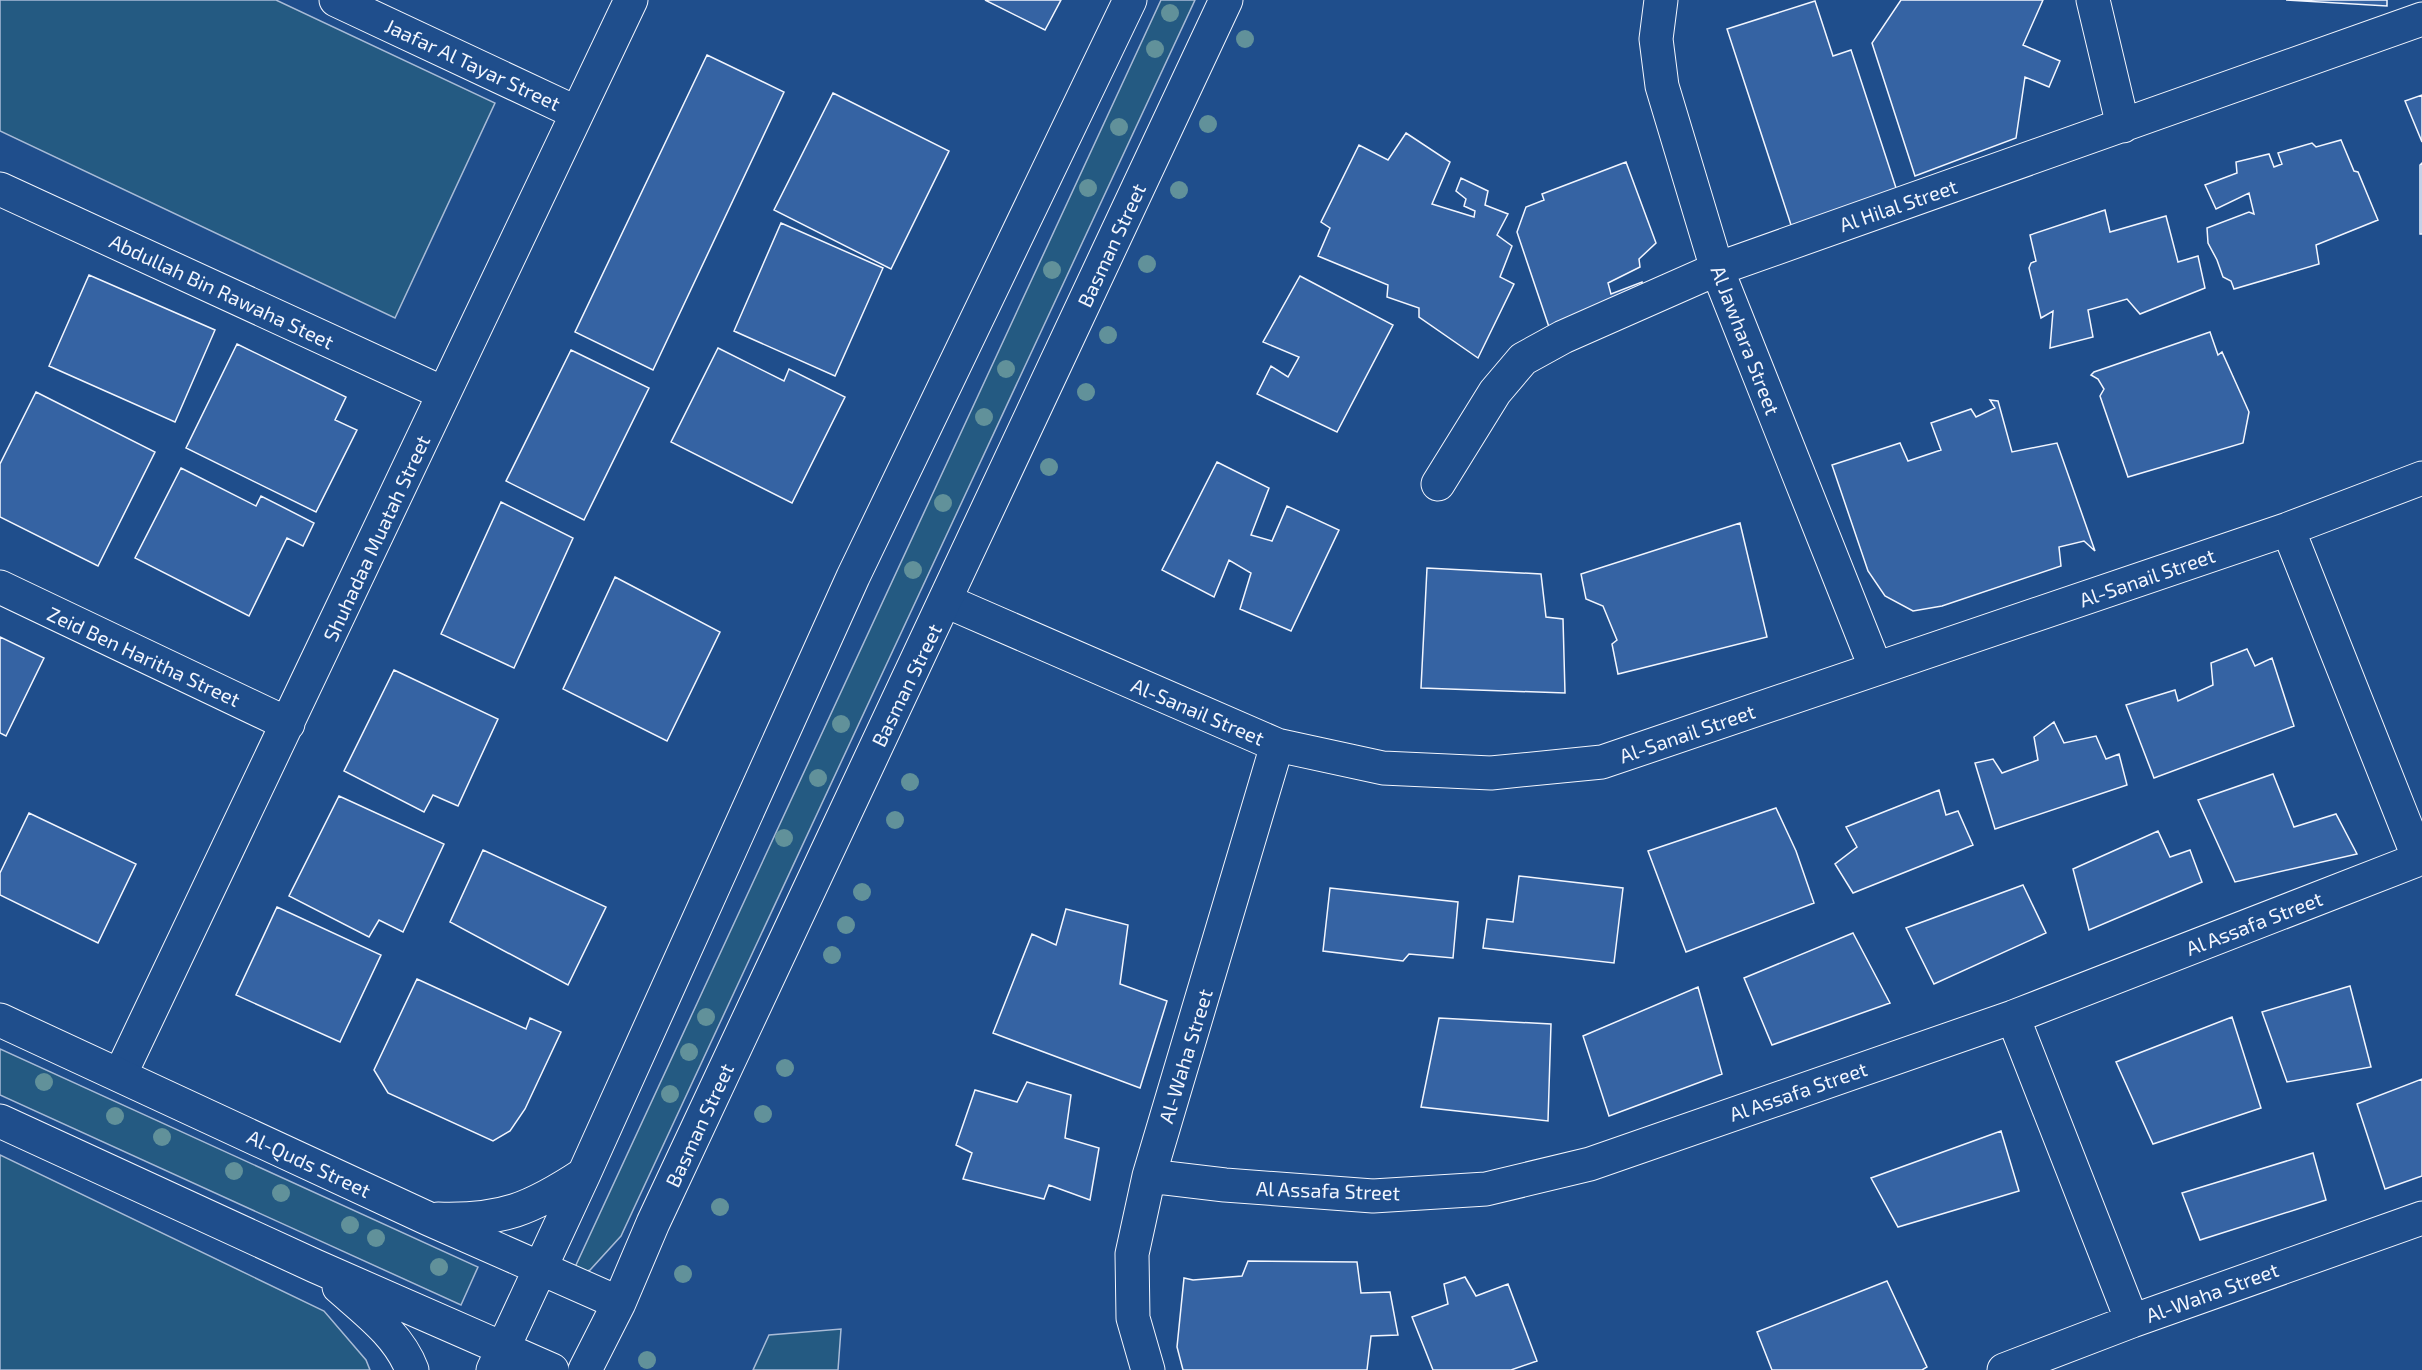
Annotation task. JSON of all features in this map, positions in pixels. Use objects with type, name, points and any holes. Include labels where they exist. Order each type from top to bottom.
[{"type":"street","name":"Jaafar Al Tayar Street","points":[[336,0],[577,113]]},
{"type":"street","name":"Shuhadaa Muatah Street","points":[[120,1075],[631,0]]},
{"type":"street","points":[[498,1359],[541,1269],[853,577],[1130,0]]},
{"type":"street","name":"Basman Street","points":[[585,1370],[619,1303],[653,1223],[1226,0]]},
{"type":"street","name":"Al Jawhara Street","points":[[1661,0],[1656,39],[1662,86],[1717,268],[1876,669]]},
{"type":"street","points":[[2092,0],[2123,126]]},
{"type":"street","name":"Al Hilal Street","points":[[1438,484],[1495,392],[1523,358],[1563,337],[1717,268],[2422,19]]},
{"type":"street","name":"Abdullah Bin Rawaha Steet","points":[[0,189],[443,393]]},
{"type":"street","name":"Al-Sanail Street","points":[[946,601],[1277,745],[1394,769],[1491,774],[1602,762],[2288,529],[2422,478]]},
{"type":"street","points":[[2288,529],[2420,859]]},
{"type":"street","name":"Zeid Ben Haritha Street","points":[[0,587],[288,724]]},
{"type":"street","name":"Al-Waha Street","points":[[1148,1370],[1133,1318],[1131,1254],[1149,1176],[1277,745]]},
{"type":"street","name":"Al Assafa Street","points":[[1149,1176],[1225,1185],[1374,1196],[1486,1189],[1590,1164],[2013,1017],[2420,859]]},
{"type":"street","points":[[2013,1017],[2132,1321]]},
{"type":"street","name":"Al-Quds Street","points":[[0,1020],[429,1219],[619,1303]]},
{"type":"street","points":[[0,1121],[315,1266],[498,1359],[552,1370]]},
{"type":"street","points":[[429,1219],[471,1220],[513,1213],[551,1196],[584,1174]]},
{"type":"street","name":"Al-Waha Street","points":[[2004,1370],[2132,1321],[2422,1218]]},
{"type":"street","points":[[315,1266],[383,1326],[408,1360],[412,1370]]},
{"type":"shaded area","points":[[0,0],[276,0],[495,103],[395,318],[0,131]]},
{"type":"shaded area","points":[[1161,0],[1195,0],[621,1236],[590,1270],[570,1278]]},
{"type":"shaded area","points":[[0,1049],[478,1267],[461,1305],[0,1095]]},
{"type":"shaded area","points":[[0,1155],[324,1311],[366,1360],[370,1370],[0,1370]]},
{"type":"shaded area","points":[[841,1329],[838,1370],[753,1370],[769,1335]]},
{"type":"building","points":[[985,0],[1061,0],[1045,30]]},
{"type":"building","points":[[1901,0],[2043,0],[2023,45],[2060,61],[2049,87],[2025,77],[2016,138],[1915,176],[1872,43]]},
{"type":"building","points":[[2286,0],[2387,0],[2387,6]]},
{"type":"building","points":[[1815,1],[1833,56],[1851,50],[1898,194],[1792,228],[1727,29]]},
{"type":"building","points":[[707,55],[784,92],[653,370],[575,332]]},
{"type":"building","points":[[833,93],[949,151],[891,269],[774,210]]},
{"type":"building","points":[[2422,95],[2422,142],[2405,101]]},
{"type":"building","points":[[1406,133],[1450,162],[1432,204],[1474,217],[1475,211],[1464,206],[1466,199],[1456,191],[1461,178],[1488,191],[1485,205],[1508,214],[1497,235],[1512,246],[1500,277],[1514,284],[1478,358],[1419,317],[1419,308],[1387,297],[1388,285],[1318,256],[1330,228],[1321,222],[1359,145],[1388,160]]},
{"type":"building","points":[[2341,140],[2354,171],[2358,172],[2378,220],[2316,245],[2319,264],[2234,289],[2231,281],[2223,277],[2208,243],[2207,228],[2249,212],[2254,214],[2249,193],[2216,209],[2205,185],[2237,173],[2236,162],[2269,154],[2274,167],[2282,164],[2278,153],[2312,143],[2316,147]]},
{"type":"building","points":[[1626,162],[1656,243],[1639,259],[1640,267],[1608,283],[1611,294],[1642,282],[1643,297],[1550,330],[1517,232],[1526,207],[1544,200],[1542,194]]},
{"type":"building","points":[[2422,163],[2422,234],[2420,234],[2420,165]]},
{"type":"building","points":[[2105,210],[2110,232],[2166,216],[2178,262],[2198,256],[2205,288],[2140,314],[2127,299],[2088,310],[2093,337],[2050,348],[2053,311],[2041,318],[2029,268],[2031,263],[2036,261],[2030,235]]},
{"type":"building","points":[[781,223],[883,268],[835,376],[734,331]]},
{"type":"building","points":[[89,275],[215,330],[175,422],[49,366]]},
{"type":"building","points":[[1300,276],[1393,325],[1337,432],[1257,394],[1271,366],[1288,377],[1299,357],[1263,342]]},
{"type":"building","points":[[2210,332],[2218,355],[2222,352],[2249,412],[2243,443],[2128,477],[2100,396],[2104,389],[2098,379],[2091,375],[2094,372]]},
{"type":"building","points":[[237,344],[346,397],[335,420],[357,430],[316,512],[186,448]]},
{"type":"building","points":[[718,348],[784,381],[789,369],[845,397],[792,503],[671,442]]},
{"type":"building","points":[[571,350],[649,388],[584,520],[506,481]]},
{"type":"building","points":[[36,392],[155,452],[98,566],[0,517],[0,464]]},
{"type":"building","points":[[1990,400],[1998,401],[2012,452],[2057,443],[2095,551],[2084,541],[2059,547],[2061,566],[1942,606],[1913,611],[1885,596],[1868,571],[1832,465],[1900,443],[1908,461],[1941,450],[1931,423],[1971,409],[1976,417],[1995,408]]},
{"type":"building","points":[[1217,462],[1269,488],[1251,535],[1272,541],[1287,506],[1339,530],[1291,631],[1240,609],[1251,573],[1229,560],[1214,597],[1162,570]]},
{"type":"building","points":[[181,468],[256,506],[261,496],[314,523],[303,546],[287,538],[249,616],[135,558]]},
{"type":"building","points":[[501,502],[573,538],[514,668],[441,634]]},
{"type":"building","points":[[1740,523],[1767,637],[1618,674],[1612,644],[1617,640],[1603,606],[1586,599],[1581,574]]},
{"type":"building","points":[[1427,568],[1541,574],[1546,617],[1563,619],[1565,693],[1421,688]]},
{"type":"building","points":[[615,577],[720,632],[667,741],[563,689]]},
{"type":"building","points":[[0,637],[44,658],[6,736],[0,733]]},
{"type":"building","points":[[2247,649],[2255,666],[2272,658],[2294,726],[2154,778],[2126,705],[2175,690],[2178,701],[2213,685],[2211,663]]},
{"type":"building","points":[[394,670],[498,719],[458,806],[433,795],[424,812],[344,771]]},
{"type":"building","points":[[2054,722],[2064,743],[2096,736],[2106,759],[2119,754],[2127,785],[1995,829],[1975,763],[1993,759],[2002,773],[2038,760],[2034,737]]},
{"type":"building","points":[[2273,774],[2294,827],[2336,814],[2357,854],[2235,882],[2198,800]]},
{"type":"building","points":[[1939,790],[1946,815],[1958,811],[1973,845],[1853,893],[1835,864],[1857,847],[1846,827]]},
{"type":"building","points":[[339,796],[444,844],[403,932],[379,920],[369,937],[289,896]]},
{"type":"building","points":[[1776,808],[1796,851],[1814,903],[1686,952],[1648,851]]},
{"type":"building","points":[[29,813],[136,864],[98,943],[0,895],[0,873]]},
{"type":"building","points":[[2158,831],[2170,857],[2190,850],[2202,882],[2089,930],[2073,869]]},
{"type":"building","points":[[483,850],[606,907],[568,985],[450,922]]},
{"type":"building","points":[[1519,876],[1623,888],[1614,963],[1483,948],[1487,919],[1513,922]]},
{"type":"building","points":[[2023,885],[2046,933],[1934,984],[1906,928]]},
{"type":"building","points":[[1330,888],[1458,902],[1453,958],[1409,954],[1403,961],[1323,951]]},
{"type":"building","points":[[277,907],[381,955],[340,1042],[236,995]]},
{"type":"building","points":[[1066,909],[1128,925],[1120,984],[1167,1001],[1140,1088],[993,1033],[1032,934],[1056,945]]},
{"type":"building","points":[[1853,933],[1890,1003],[1772,1045],[1744,978]]},
{"type":"building","points":[[417,979],[526,1029],[530,1018],[561,1032],[525,1109],[510,1131],[493,1141],[388,1093],[374,1070]]},
{"type":"building","points":[[2350,986],[2371,1067],[2287,1082],[2262,1012]]},
{"type":"building","points":[[1698,987],[1722,1074],[1609,1116],[1583,1036]]},
{"type":"building","points":[[2232,1017],[2261,1108],[2153,1144],[2116,1062]]},
{"type":"building","points":[[1439,1018],[1551,1024],[1548,1121],[1421,1107]]},
{"type":"building","points":[[2422,1079],[2422,1176],[2385,1189],[2357,1104]]},
{"type":"building","points":[[1027,1082],[1071,1095],[1065,1138],[1099,1148],[1090,1200],[1049,1185],[1044,1199],[963,1179],[972,1153],[956,1145],[975,1090],[1017,1102]]},
{"type":"building","points":[[2001,1131],[2019,1191],[1898,1227],[1871,1178]]},
{"type":"building","points":[[2313,1153],[2326,1200],[2200,1240],[2182,1193]]},
{"type":"building","points":[[1248,1261],[1357,1262],[1361,1293],[1390,1292],[1398,1335],[1371,1336],[1367,1370],[1183,1370],[1177,1347],[1184,1278],[1193,1280],[1242,1276]]},
{"type":"building","points":[[1465,1277],[1476,1296],[1508,1284],[1537,1361],[1511,1370],[1433,1370],[1412,1317],[1448,1304],[1444,1284]]},
{"type":"building","points":[[1887,1281],[1927,1367],[1922,1370],[1772,1370],[1757,1332]]}]
